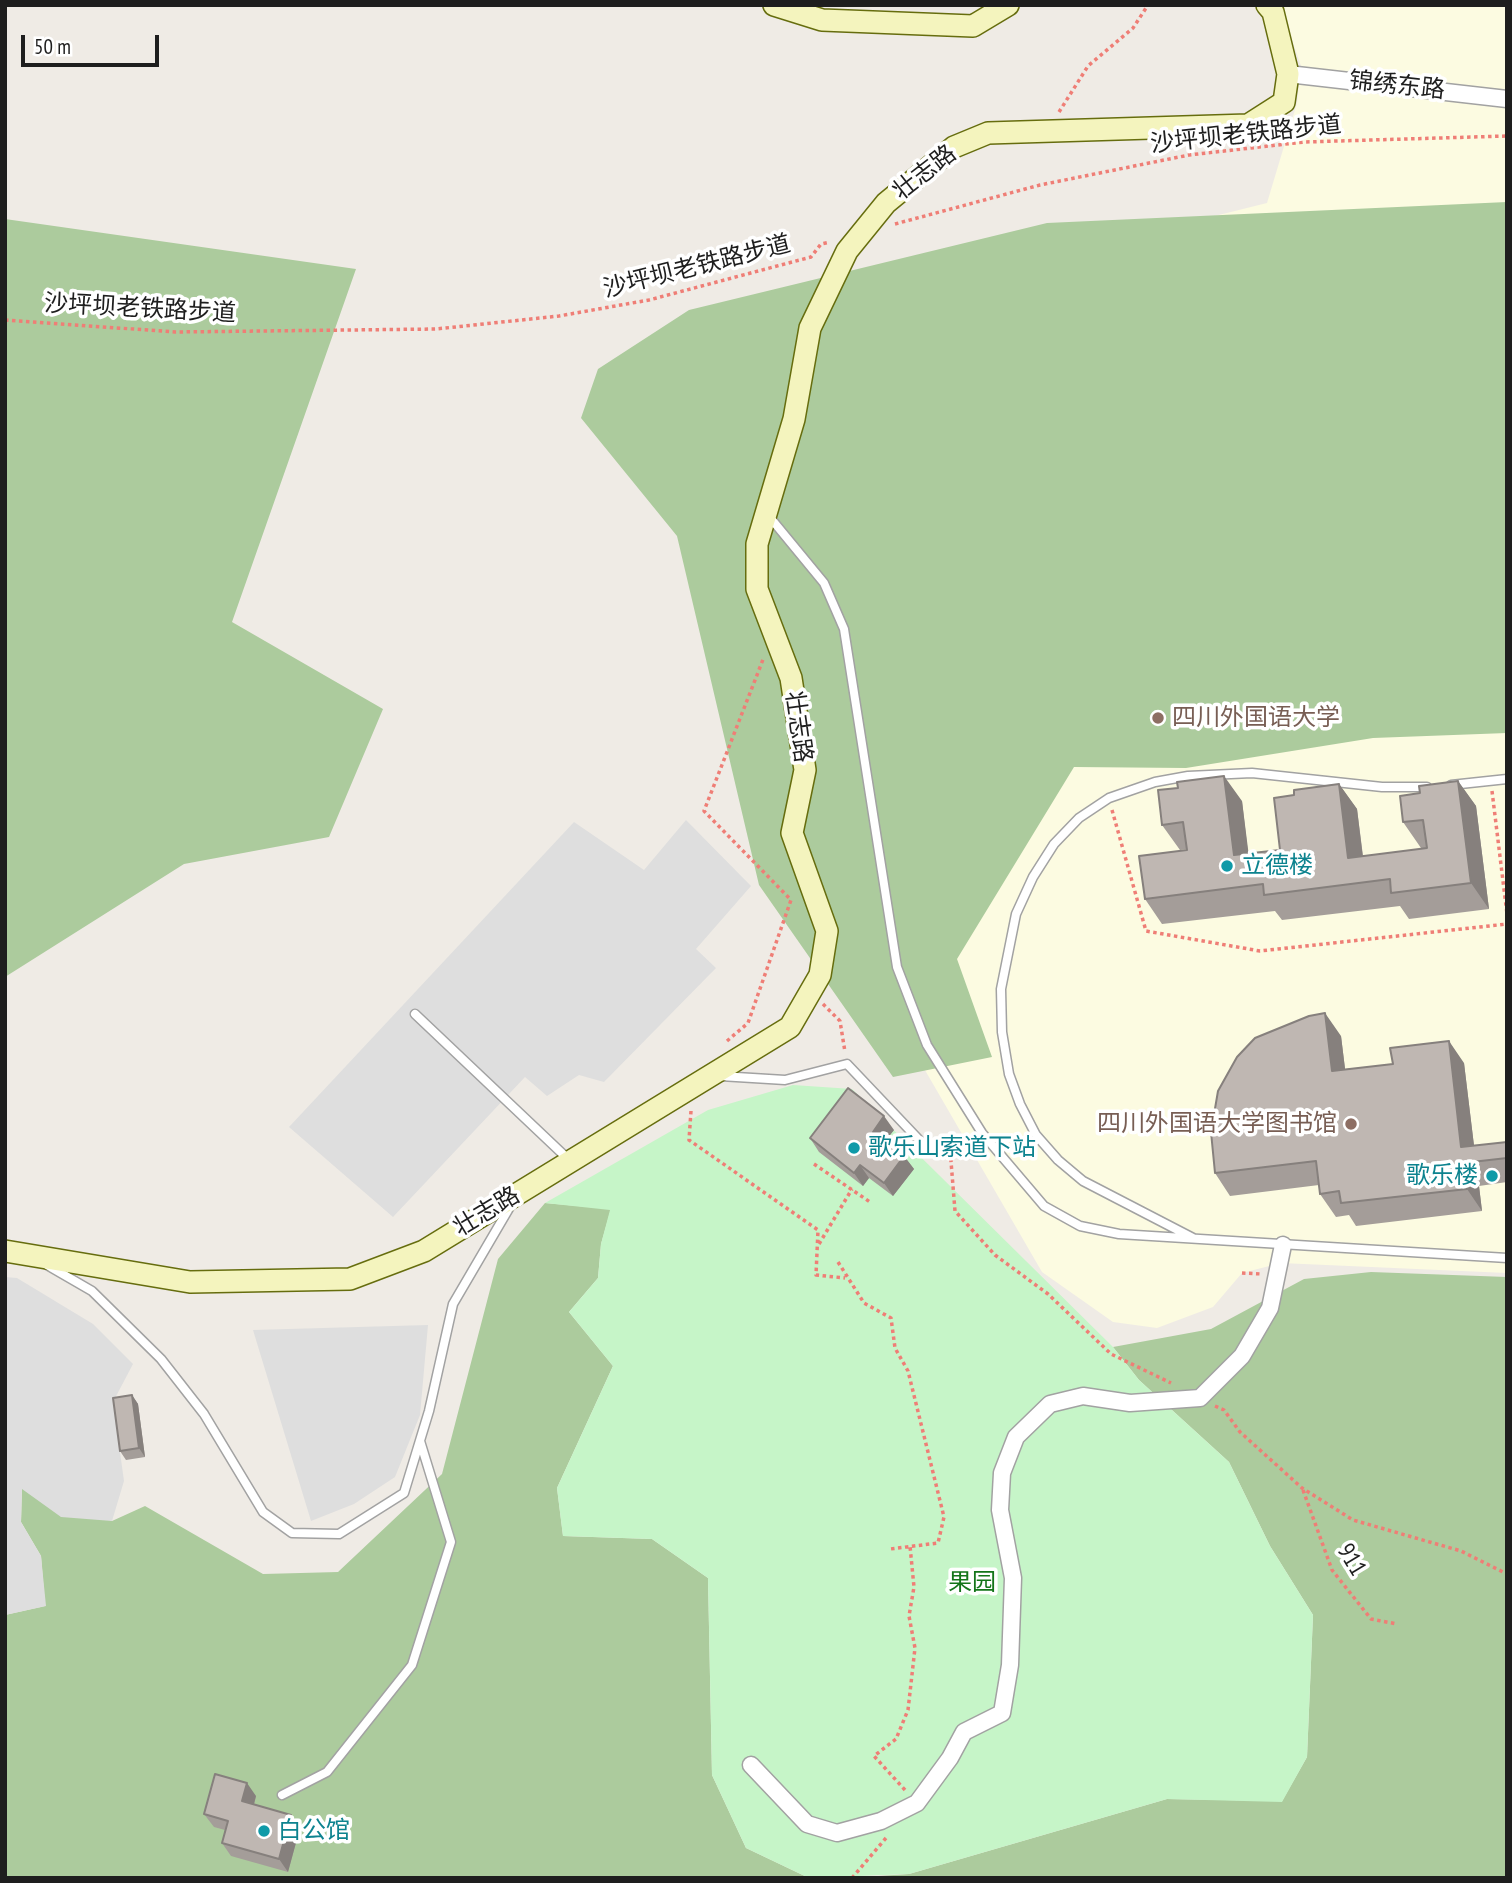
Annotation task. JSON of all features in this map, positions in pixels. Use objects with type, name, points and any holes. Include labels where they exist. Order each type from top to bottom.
[{"type":"street","points":[[774,5],[822,20],[973,26],[1008,5]]},
{"type":"street","points":[[1267,5],[1273,12],[1288,74]]},
{"type":"street","name":"壮志路","points":[[16,1252],[190,1283],[350,1279],[424,1251],[790,1027],[820,975],[827,931],[792,833],[805,770],[791,678],[757,589],[757,544],[794,419],[810,328],[847,251],[886,203],[954,147],[988,133],[1049,129],[1248,125],[1284,102],[1288,74]]},
{"type":"street","name":"锦绣东路","points":[[1288,74],[1507,99]]},
{"type":"street","points":[[751,1765],[807,1824],[837,1833],[881,1821],[917,1803],[950,1759],[964,1732],[1002,1713],[1010,1665],[1013,1578],[1000,1510],[1002,1473],[1016,1437],[1050,1404],[1083,1396],[1129,1403],[1200,1398],[1242,1356],[1270,1308],[1283,1245]]},
{"type":"lane","points":[[766,513],[824,583],[844,629],[897,967],[927,1045],[982,1133],[1044,1206],[1080,1226],[1119,1234],[1507,1258]]},
{"type":"lane","points":[[1196,1240],[1114,1199],[1083,1181],[1058,1160],[1036,1135],[1009,1074],[1002,1032],[1000,989],[1016,914],[1033,877],[1054,844],[1079,818],[1109,798],[1155,782],[1218,774],[1252,773],[1382,787],[1421,788],[1507,779]]},
{"type":"lane","points":[[415,1014],[570,1161]]},
{"type":"lane","points":[[710,1076],[785,1080],[848,1065],[922,1143]]},
{"type":"lane","points":[[16,1252],[92,1291],[161,1359],[204,1414],[263,1512],[292,1533],[339,1534],[404,1493],[420,1441],[453,1304],[518,1193]]},
{"type":"lane","points":[[282,1795],[327,1772],[412,1665],[451,1542],[420,1441]]},
{"type":"path","points":[[1049,129],[1088,66],[1133,28],[1149,5]]},
{"type":"path","name":"沙坪坝老铁路步道","points":[[5,320],[175,332],[436,329],[559,316],[663,297],[811,257],[821,244],[1040,185],[1189,155],[1304,142],[1507,136]]},
{"type":"path","points":[[718,1049],[748,1023],[791,900],[704,811],[761,659],[779,646]]},
{"type":"path","points":[[1490,780],[1507,914]]},
{"type":"path","points":[[1109,798],[1146,931],[1260,951],[1507,924]]},
{"type":"path","points":[[828,1008],[840,1021],[848,1065]]},
{"type":"path","points":[[693,1114],[689,1139],[818,1230],[816,1275],[845,1278]]},
{"type":"path","points":[[814,1164],[870,1202]]},
{"type":"path","points":[[818,1245],[852,1189]]},
{"type":"path","points":[[838,1262],[845,1278],[863,1303],[891,1318],[895,1348],[908,1371],[944,1517],[938,1543],[890,1549]]},
{"type":"path","name":"911","points":[[1302,1488],[1332,1570],[1371,1619],[1397,1624]]},
{"type":"path","points":[[910,1546],[914,1587],[909,1616],[915,1648],[908,1710],[897,1739],[874,1756],[917,1803]]},
{"type":"path","points":[[852,1878],[887,1836]]},
{"type":"shaded area","name":"四川外国语大学","points":[[1280,5],[1507,5],[1507,1273],[1281,1263],[1242,1273],[1213,1307],[1157,1328],[1113,1322],[1042,1272],[911,1046],[873,301],[1267,203],[1297,103],[1301,66]]},
{"type":"shaded area","points":[[686,820],[751,886],[696,949],[716,968],[604,1082],[579,1075],[547,1096],[525,1077],[393,1217],[289,1127],[574,822],[644,870]]},
{"type":"shaded area","points":[[5,1277],[17,1278],[93,1324],[133,1364],[113,1402],[124,1481],[112,1521],[61,1517],[22,1489],[21,1522],[41,1556],[46,1606],[5,1615]]},
{"type":"shaded area","points":[[428,1325],[420,1415],[395,1477],[354,1504],[311,1521],[253,1330]]},
{"type":"green space","points":[[1507,202],[1507,733],[1373,738],[1186,768],[1074,767],[957,959],[992,1057],[893,1077],[759,885],[677,536],[581,418],[598,369],[689,310],[1047,223]]},
{"type":"green space","points":[[5,219],[356,269],[232,622],[383,709],[329,837],[184,864],[5,977]]},
{"type":"green space","name":"果园","points":[[793,1085],[852,1089],[1113,1347],[1139,1380],[1229,1462],[1270,1546],[1313,1615],[1307,1757],[1282,1802],[1167,1799],[909,1874],[809,1878],[746,1848],[712,1775],[708,1578],[652,1539],[563,1536],[557,1488],[613,1366],[569,1312],[598,1278],[601,1244],[610,1210],[545,1203],[708,1110]]},
{"type":"green space","points":[[545,1203],[611,1209],[601,1244],[598,1278],[569,1312],[613,1366],[557,1488],[563,1536],[652,1539],[708,1578],[712,1775],[746,1848],[809,1878],[5,1878],[5,1615],[45,1606],[41,1556],[21,1522],[22,1488],[112,1521],[145,1506],[263,1574],[338,1572],[442,1474],[498,1259]]},
{"type":"green space","points":[[1371,1272],[1507,1277],[1507,1878],[847,1878],[909,1874],[1167,1799],[1282,1801],[1307,1757],[1313,1615],[1270,1546],[1229,1462],[1139,1380],[1113,1347],[1211,1329],[1304,1279]]},
{"type":"building","points":[[1224,776],[1234,855],[1280,850],[1274,798],[1294,795],[1294,790],[1339,784],[1348,858],[1427,848],[1423,820],[1403,822],[1400,796],[1420,793],[1419,786],[1458,781],[1471,883],[1391,893],[1390,879],[1264,895],[1263,884],[1145,899],[1139,856],[1187,850],[1183,822],[1162,825],[1158,790],[1178,788],[1177,782]]},
{"type":"building","name":"四川外国语大学图书馆","points":[[1325,1013],[1332,1071],[1393,1064],[1390,1048],[1449,1041],[1461,1147],[1507,1142],[1507,1158],[1463,1163],[1467,1189],[1341,1203],[1339,1191],[1320,1194],[1316,1161],[1215,1173],[1211,1132],[1218,1091],[1237,1057],[1255,1038],[1309,1016]]},
{"type":"building","name":"歌乐山索道下站","points":[[848,1088],[884,1116],[873,1132],[904,1156],[884,1183],[860,1165],[854,1173],[810,1138]]},
{"type":"building","points":[[132,1395],[139,1448],[120,1451],[113,1398]]},
{"type":"building","name":"白公馆","points":[[215,1774],[247,1783],[242,1801],[291,1815],[279,1859],[222,1843],[228,1821],[204,1814]]},
{"type":"place","name":"四川外国语大学","points":[[1158,718]]},
{"type":"place","name":"立德楼","points":[[1227,866]]},
{"type":"place","name":"四川外国语大学图书馆","points":[[1351,1124]]},
{"type":"place","name":"歌乐山索道下站","points":[[854,1148]]},
{"type":"place","name":"歌乐楼","points":[[1492,1176]]},
{"type":"place","name":"白公馆","points":[[264,1831]]}]
